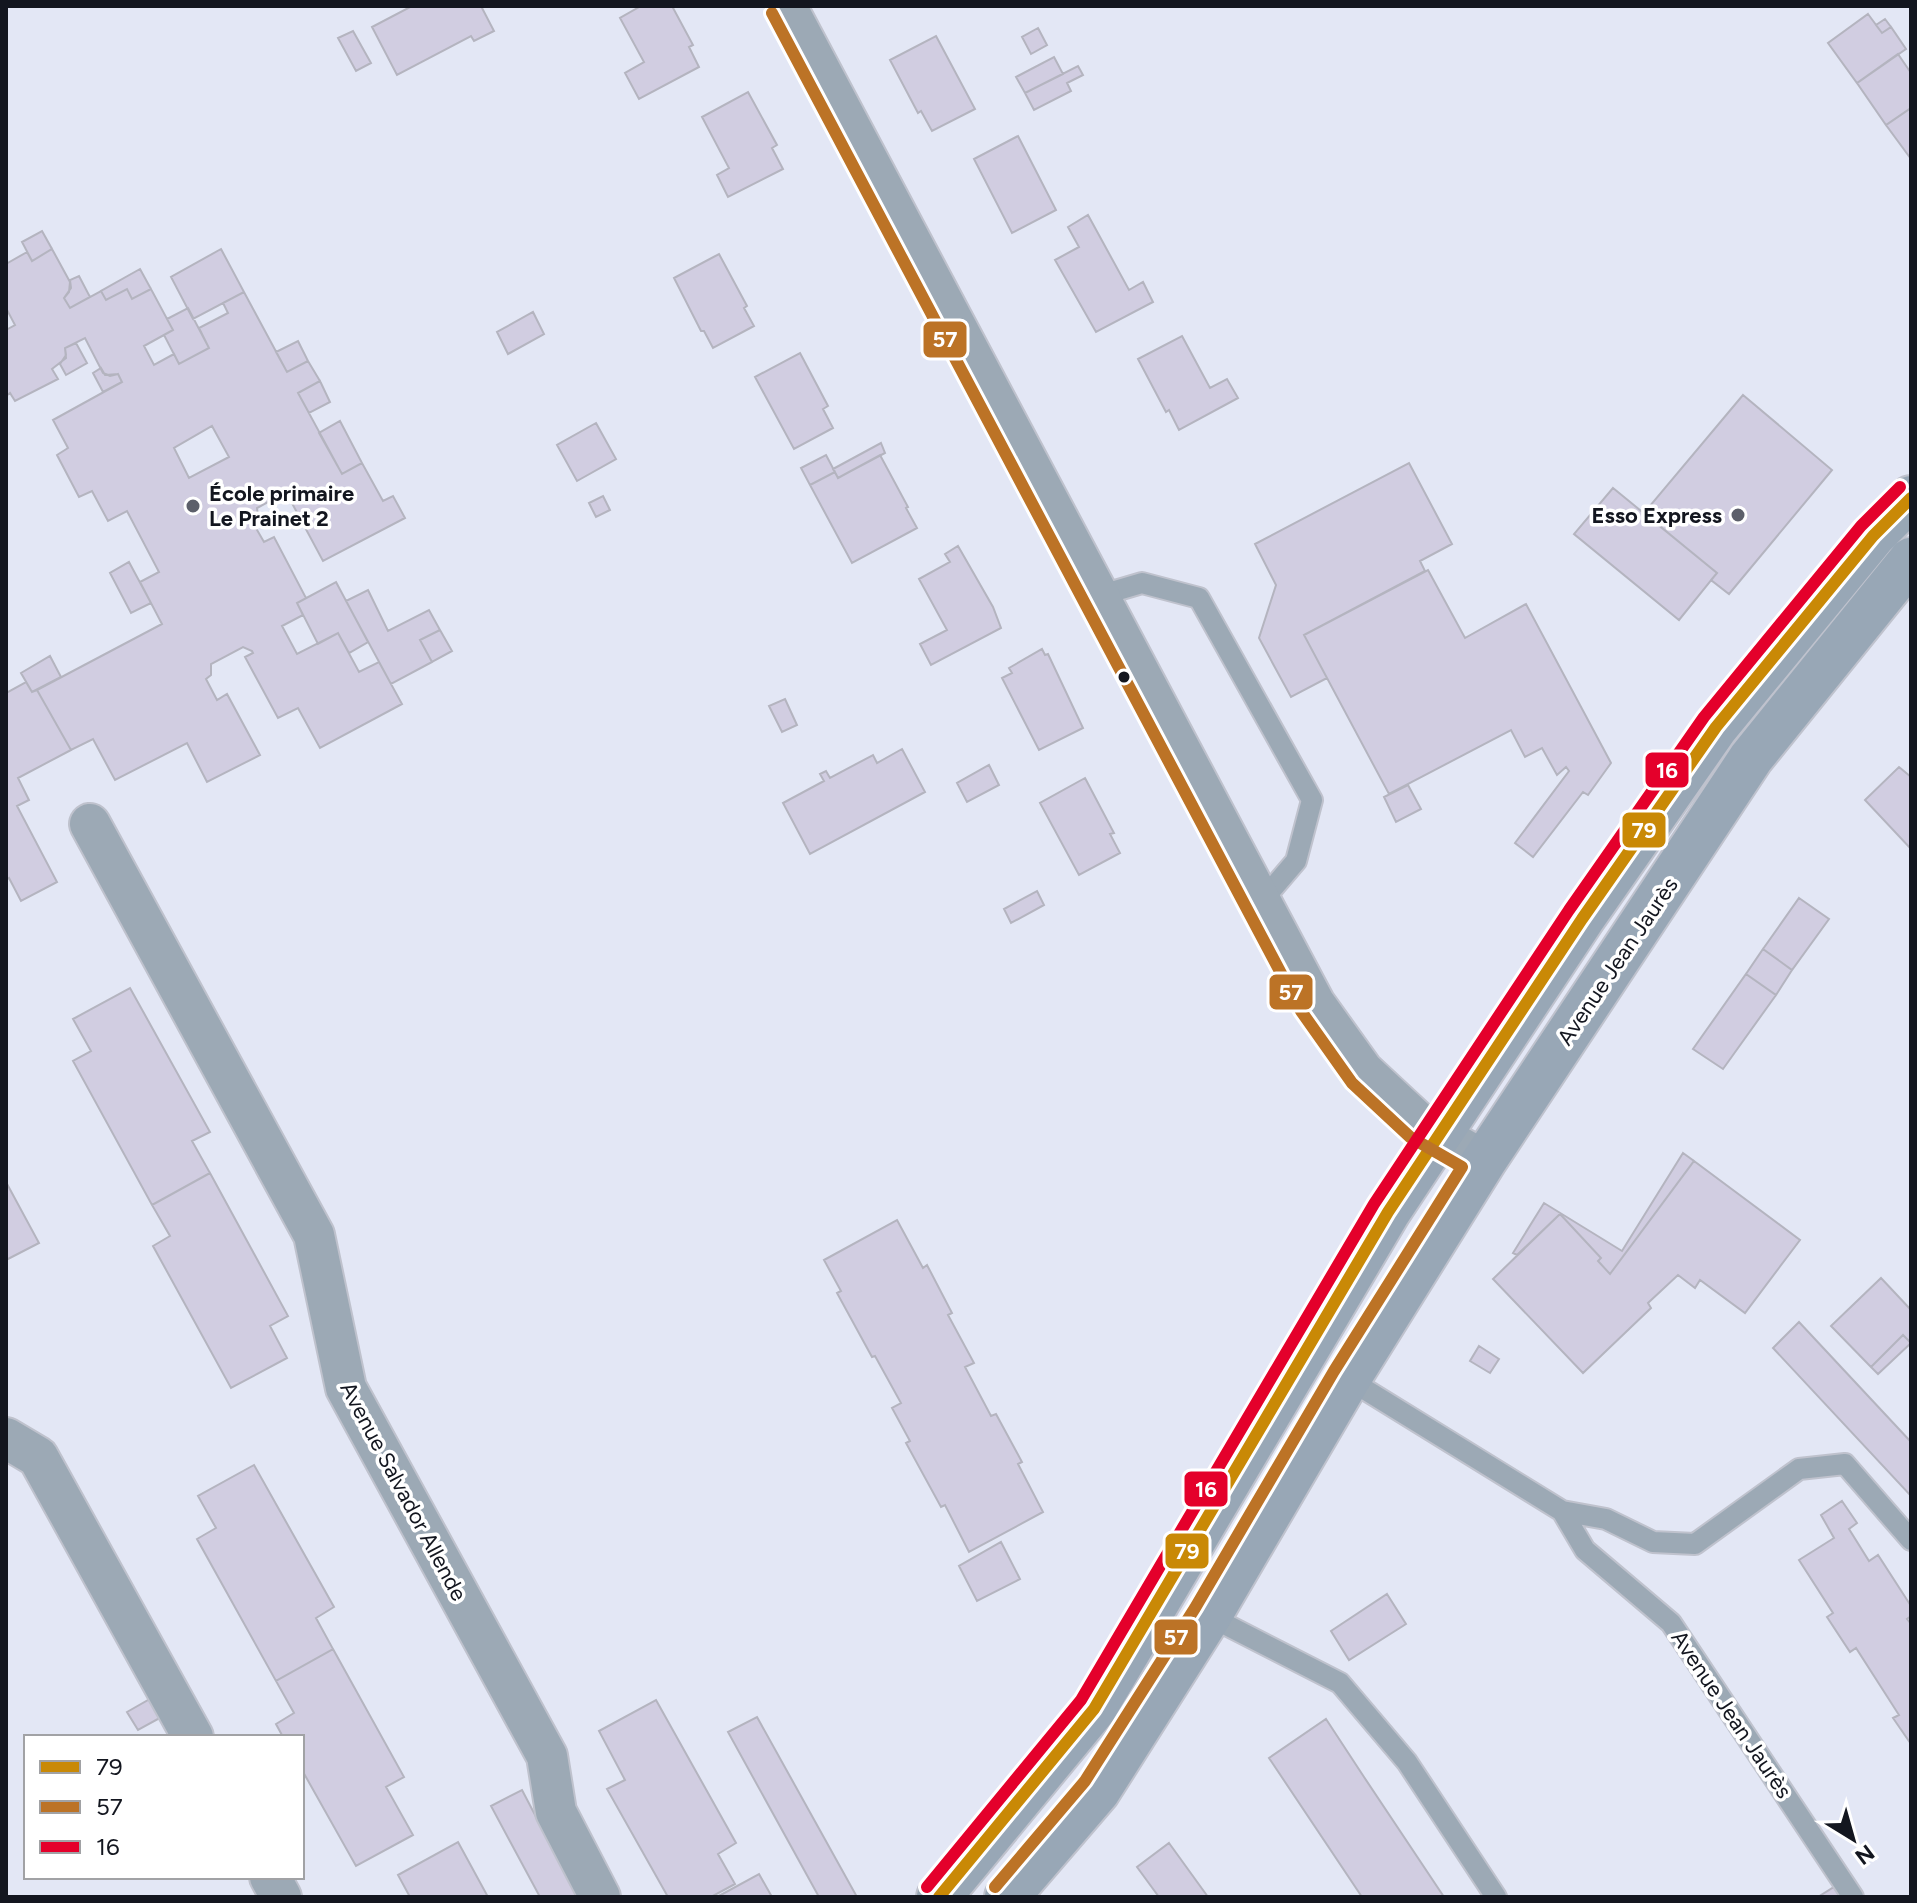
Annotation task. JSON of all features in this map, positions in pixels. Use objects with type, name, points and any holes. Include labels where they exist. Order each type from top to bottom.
[{"type":"main road","points":[[939,1897],[1094,1709],[1388,1212],[1582,919],[1716,727],[1873,536],[1911,498]]},
{"type":"main road","name":"Avenue Jean Jaurès","points":[[1007,1897],[1098,1791],[1209,1616],[1348,1379],[1484,1161],[1751,758],[1911,560]]},
{"type":"street","points":[[786,6],[1315,1004],[1363,1071],[1420,1124],[1484,1161]]},
{"type":"street","name":"Avenue Salvador Allende","points":[[90,824],[314,1235],[346,1388],[547,1756],[556,1812],[600,1897]]},
{"type":"street","points":[[6,1438],[38,1457],[192,1735]]},
{"type":"street","points":[[271,1879],[281,1897]]},
{"type":"lane","points":[[1098,596],[1142,583],[1199,598],[1312,800],[1296,861],[1261,902]]},
{"type":"lane","name":"Avenue Jean Jaurès","points":[[1348,1379],[1562,1511],[1606,1519],[1653,1542],[1695,1544],[1799,1469],[1845,1464],[1911,1540]]},
{"type":"lane","name":"Avenue Jean Jaurès","points":[[1562,1511],[1585,1550],[1671,1623],[1853,1897]]},
{"type":"lane","points":[[1209,1616],[1340,1683],[1407,1762],[1496,1897]]},
{"type":"building","points":[[412,6],[481,6],[494,31],[474,41],[471,36],[397,75],[372,27]]},
{"type":"building","points":[[641,6],[672,6],[693,45],[689,47],[699,67],[639,99],[625,73],[644,62],[620,18]]},
{"type":"building","points":[[1868,14],[1882,33],[1891,27],[1906,49],[1857,83],[1828,43]]},
{"type":"building","points":[[1885,19],[1891,27],[1882,33],[1876,25]]},
{"type":"building","points":[[1038,28],[1047,45],[1031,54],[1022,37]]},
{"type":"building","points":[[353,31],[371,63],[356,71],[338,38]]},
{"type":"building","points":[[936,36],[975,109],[932,131],[921,111],[918,113],[890,60]]},
{"type":"building","points":[[1898,54],[1911,73],[1911,108],[1886,125],[1857,83]]},
{"type":"building","points":[[1054,57],[1063,74],[1025,93],[1016,77]]},
{"type":"building","points":[[1078,66],[1083,75],[1067,83],[1071,91],[1034,110],[1025,93]]},
{"type":"building","points":[[748,92],[777,145],[772,148],[783,169],[728,197],[717,175],[729,168],[702,117]]},
{"type":"building","points":[[1911,108],[1911,159],[1886,125]]},
{"type":"building","points":[[1018,136],[1056,210],[1012,233],[974,159]]},
{"type":"building","points":[[1088,215],[1129,290],[1143,282],[1153,302],[1096,332],[1055,260],[1079,247],[1068,227]]},
{"type":"building","points":[[42,231],[52,249],[32,261],[22,242]]},
{"type":"building","points":[[52,249],[70,282],[69,292],[64,298],[70,308],[101,291],[106,300],[127,289],[132,299],[151,289],[173,330],[144,346],[154,365],[174,354],[179,364],[209,348],[199,328],[228,313],[223,303],[244,292],[287,372],[308,361],[320,381],[298,393],[342,474],[362,463],[383,501],[393,496],[405,518],[323,561],[286,492],[257,508],[258,516],[253,523],[264,542],[274,537],[306,598],[297,603],[303,615],[282,626],[297,654],[338,633],[359,672],[379,662],[402,704],[320,748],[298,708],[278,718],[245,657],[253,653],[243,647],[211,664],[211,675],[206,679],[217,700],[227,694],[260,755],[207,782],[187,743],[115,780],[93,739],[71,750],[37,690],[162,624],[140,582],[159,572],[127,511],[108,521],[92,491],[79,497],[57,455],[68,448],[53,420],[122,382],[118,374],[110,376],[103,373],[85,338],[65,348],[66,358],[52,369],[58,379],[15,401],[10,393],[6,396],[6,330],[15,325],[6,308],[6,264],[27,252],[32,261]],"holes":[[[212,426],[229,457],[189,478],[174,448]]]},
{"type":"building","points":[[221,249],[244,292],[193,319],[171,277]]},
{"type":"building","points":[[719,254],[747,306],[744,308],[754,326],[713,348],[674,278]]},
{"type":"building","points":[[140,269],[151,289],[132,299],[127,289],[106,300],[101,291]]},
{"type":"building","points":[[79,276],[90,297],[70,308],[64,298],[71,288],[70,280]]},
{"type":"building","points":[[188,308],[209,348],[179,364],[164,335],[173,330],[167,319]]},
{"type":"building","points":[[533,312],[544,334],[508,354],[497,332]]},
{"type":"building","points":[[1182,336],[1210,388],[1227,379],[1238,398],[1179,430],[1138,359]]},
{"type":"building","points":[[298,341],[308,361],[287,372],[276,352]]},
{"type":"building","points":[[76,343],[87,363],[66,375],[60,364],[66,355],[65,348]]},
{"type":"building","points":[[800,353],[828,406],[823,409],[833,428],[794,449],[755,377]]},
{"type":"building","points":[[101,368],[105,375],[118,374],[122,382],[103,392],[93,373]]},
{"type":"building","points":[[320,381],[330,402],[309,413],[298,393]]},
{"type":"building","points":[[1743,395],[1832,470],[1729,594],[1711,580],[1717,573],[1644,513]]},
{"type":"building","points":[[340,421],[362,463],[342,474],[319,433]]},
{"type":"building","points":[[596,423],[616,459],[577,481],[557,445]]},
{"type":"building","points":[[881,443],[885,453],[838,478],[833,469]]},
{"type":"building","points":[[826,455],[835,472],[810,485],[801,468]]},
{"type":"building","points":[[880,455],[917,528],[852,563],[810,485],[835,472],[838,478]]},
{"type":"building","points":[[1409,463],[1452,544],[1420,561],[1425,571],[1304,635],[1327,678],[1291,697],[1259,638],[1276,585],[1255,544]]},
{"type":"building","points":[[1613,488],[1717,573],[1679,620],[1574,534]]},
{"type":"building","points":[[603,496],[610,510],[596,517],[589,503]]},
{"type":"building","points":[[958,546],[993,607],[1001,628],[931,665],[920,644],[947,630],[919,579],[950,562],[945,554]]},
{"type":"building","points":[[129,562],[151,603],[131,613],[110,573]]},
{"type":"building","points":[[1428,570],[1465,638],[1526,604],[1611,763],[1588,795],[1583,792],[1533,857],[1515,843],[1569,771],[1566,767],[1557,775],[1542,748],[1525,757],[1511,730],[1389,794],[1304,635]]},
{"type":"building","points":[[336,582],[368,642],[349,653],[338,633],[318,644],[297,603]]},
{"type":"building","points":[[368,590],[388,631],[429,610],[440,630],[420,640],[432,662],[391,684],[346,601]]},
{"type":"building","points":[[440,630],[452,651],[432,662],[420,640]]},
{"type":"building","points":[[1042,649],[1045,655],[1048,654],[1083,728],[1039,750],[1002,678],[1012,673],[1009,668]]},
{"type":"building","points":[[50,656],[61,677],[32,692],[21,673]]},
{"type":"building","points":[[26,682],[32,692],[37,690],[71,750],[18,778],[29,800],[17,806],[57,882],[21,901],[9,878],[6,880],[6,693]]},
{"type":"building","points":[[785,699],[797,725],[782,732],[769,706]]},
{"type":"building","points":[[902,749],[925,792],[810,854],[783,803],[824,781],[820,774],[826,771],[830,778],[873,755],[877,763]]},
{"type":"building","points":[[989,765],[999,785],[967,802],[957,783]]},
{"type":"building","points":[[1899,767],[1911,777],[1911,849],[1865,800]]},
{"type":"building","points":[[1085,778],[1114,833],[1110,834],[1120,853],[1079,875],[1040,803]]},
{"type":"building","points":[[1408,785],[1421,809],[1396,822],[1384,797]]},
{"type":"building","points":[[1037,891],[1044,905],[1011,923],[1004,909]]},
{"type":"building","points":[[1799,898],[1829,919],[1792,970],[1763,949]]},
{"type":"building","points":[[1763,949],[1792,970],[1776,995],[1746,974]]},
{"type":"building","points":[[1746,974],[1776,995],[1723,1069],[1693,1049]]},
{"type":"building","points":[[130,988],[210,1132],[192,1141],[210,1173],[152,1205],[73,1061],[91,1051],[73,1019]]},
{"type":"building","points":[[1683,1153],[1694,1161],[1610,1274],[1598,1261],[1601,1258],[1560,1214],[1517,1255],[1513,1253],[1544,1203],[1622,1251]]},
{"type":"building","points":[[1694,1161],[1800,1240],[1745,1313],[1700,1280],[1695,1288],[1678,1275],[1648,1303],[1651,1308],[1583,1373],[1493,1279],[1560,1214],[1601,1258],[1598,1261],[1610,1274]]},
{"type":"building","points":[[210,1173],[288,1316],[270,1326],[287,1358],[231,1388],[153,1246],[170,1236],[152,1205]]},
{"type":"building","points":[[6,1182],[39,1243],[6,1260]]},
{"type":"building","points":[[897,1220],[923,1268],[927,1265],[952,1313],[948,1315],[974,1363],[965,1367],[991,1416],[996,1414],[1022,1462],[1018,1464],[1043,1512],[969,1552],[945,1505],[941,1507],[906,1443],[910,1441],[892,1408],[901,1403],[837,1293],[841,1291],[824,1260]]},
{"type":"building","points":[[1881,1278],[1911,1310],[1911,1343],[1903,1335],[1871,1367],[1831,1326]]},
{"type":"building","points":[[1799,1322],[1911,1442],[1911,1496],[1773,1348]]},
{"type":"building","points":[[1903,1335],[1911,1343],[1878,1374],[1871,1367]]},
{"type":"building","points":[[1479,1346],[1499,1359],[1490,1373],[1470,1361]]},
{"type":"building","points":[[254,1465],[334,1607],[316,1618],[333,1649],[276,1681],[197,1539],[216,1528],[198,1496]]},
{"type":"building","points":[[1842,1501],[1857,1523],[1849,1529],[1869,1561],[1878,1555],[1911,1606],[1911,1616],[1907,1619],[1911,1624],[1911,1744],[1893,1718],[1899,1715],[1856,1648],[1850,1652],[1827,1617],[1833,1613],[1799,1560],[1834,1538],[1821,1515]]},
{"type":"building","points":[[1001,1542],[1020,1579],[977,1601],[959,1566]]},
{"type":"building","points":[[1387,1594],[1406,1624],[1349,1660],[1331,1631]]},
{"type":"building","points":[[333,1649],[404,1777],[386,1787],[413,1835],[356,1866],[304,1774],[304,1735],[282,1735],[276,1724],[294,1713],[276,1681]]},
{"type":"building","points":[[157,1695],[167,1714],[138,1730],[127,1712]]},
{"type":"building","points":[[656,1700],[736,1843],[718,1854],[735,1884],[711,1897],[668,1897],[607,1789],[625,1780],[599,1731]]},
{"type":"building","points":[[757,1717],[857,1897],[819,1897],[728,1732]]},
{"type":"building","points":[[1326,1719],[1444,1897],[1362,1897],[1269,1758]]},
{"type":"building","points":[[522,1790],[578,1897],[540,1897],[491,1806]]},
{"type":"building","points":[[458,1842],[488,1897],[410,1897],[398,1875]]},
{"type":"building","points":[[1169,1843],[1208,1897],[1159,1897],[1137,1867]]},
{"type":"building","points":[[759,1874],[772,1897],[717,1897]]},
{"type":"building","points":[[1834,1887],[1840,1897],[1818,1897]]},
{"type":"transit line","name":"57","points":[[772,13],[1301,1011],[1352,1083],[1410,1137],[1462,1167],[1334,1371],[1195,1608],[1085,1781],[995,1887]]},
{"type":"transit line","name":"16","points":[[927,1887],[1081,1700],[1374,1204],[1569,910],[1704,717],[1861,526],[1900,487]]},
{"type":"transit line","name":"79","points":[[939,1897],[1094,1709],[1388,1212],[1582,919],[1716,727],[1873,536],[1911,498]]},
{"type":"place","name":"École primaire Le Prainet 2","points":[[193,506]]},
{"type":"place","name":"Esso Express","points":[[1738,515]]}]
